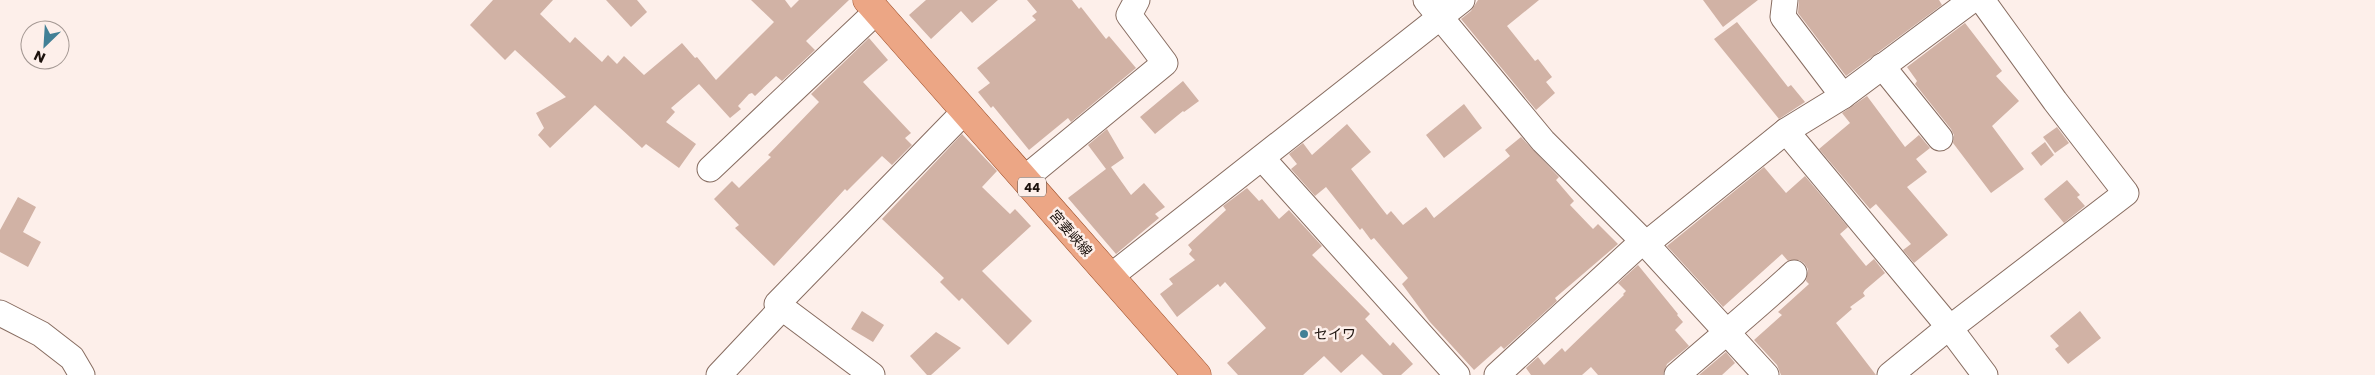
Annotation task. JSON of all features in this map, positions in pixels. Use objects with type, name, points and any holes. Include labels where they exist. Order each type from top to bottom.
[{"type":"main road","name":"宮妻峡線","points":[[872,6],[1197,375]]},
{"type":"street","points":[[1024,179],[1165,63],[1129,15],[1137,0]]},
{"type":"street","points":[[1110,277],[1262,158],[1433,9],[1462,0]]},
{"type":"street","points":[[1785,0],[1783,17],[1843,96]]},
{"type":"street","points":[[1497,375],[1644,242],[1786,131],[1843,96],[1972,0]]},
{"type":"street","points":[[1890,375],[2126,193],[2055,101],[1982,0]]},
{"type":"street","points":[[710,169],[872,6]]},
{"type":"street","points":[[1433,9],[1543,141],[1644,242],[1766,375]]},
{"type":"street","points":[[1882,66],[1940,138]]},
{"type":"street","points":[[872,375],[777,304],[964,112]]},
{"type":"street","points":[[1786,131],[1950,327],[1985,375]]},
{"type":"street","points":[[1262,158],[1457,375]]},
{"type":"street","points":[[1677,375],[1727,331],[1738,324],[1794,273]]},
{"type":"street","points":[[718,375],[782,308]]},
{"type":"street","points":[[0,314],[41,334],[72,358],[82,375]]},
{"type":"building","points":[[493,0],[553,0],[540,14],[570,43],[575,37],[602,62],[608,55],[617,64],[624,56],[644,75],[682,43],[695,58],[697,57],[716,80],[774,22],[751,0],[785,0],[791,8],[799,0],[849,0],[806,41],[815,50],[782,81],[776,76],[755,96],[752,93],[749,94],[738,106],[741,109],[730,118],[699,84],[671,108],[675,112],[666,122],[696,144],[679,168],[646,144],[642,148],[595,105],[550,148],[538,135],[544,128],[536,113],[566,97],[515,50],[505,60],[470,25]]},
{"type":"building","points":[[606,0],[637,0],[647,12],[631,27]]},
{"type":"building","points":[[926,0],[998,0],[972,23],[961,11],[931,39],[909,15]]},
{"type":"building","points":[[1027,0],[1072,0],[1079,9],[1081,7],[1106,39],[1109,36],[1136,68],[1071,122],[1068,118],[1029,150],[993,106],[991,108],[978,92],[990,83],[977,68],[1036,20],[1032,16],[1037,12]]},
{"type":"building","points":[[1478,0],[1539,0],[1507,26],[1535,61],[1538,59],[1552,77],[1546,82],[1555,93],[1536,110],[1461,19],[1471,11]]},
{"type":"building","points":[[1703,0],[1758,0],[1723,27]]},
{"type":"building","points":[[1799,0],[1939,0],[1942,5],[1846,76],[1798,13]]},
{"type":"building","points":[[1737,22],[1788,87],[1791,85],[1805,102],[1779,119],[1714,39]]},
{"type":"building","points":[[1965,23],[2002,71],[1996,76],[2019,101],[1992,126],[2024,169],[1991,193],[1953,143],[1954,135],[1951,129],[1915,84],[1917,81],[1907,67]]},
{"type":"building","points":[[869,38],[888,60],[863,82],[911,133],[905,138],[912,145],[892,165],[882,156],[847,191],[845,189],[774,266],[735,228],[739,225],[714,199],[732,181],[739,188],[771,157],[768,155],[819,102],[811,94]]},
{"type":"building","points":[[1183,81],[1199,101],[1183,111],[1155,134],[1140,117]]},
{"type":"building","points":[[1867,96],[1905,147],[1919,135],[1930,148],[1916,159],[1927,172],[1907,187],[1948,235],[1914,263],[1903,250],[1911,244],[1876,204],[1870,209],[1819,149],[1850,123],[1842,113]]},
{"type":"building","points":[[1464,104],[1482,128],[1444,158],[1426,135]]},
{"type":"building","points":[[1347,124],[1371,152],[1351,169],[1387,215],[1391,211],[1403,225],[1426,207],[1434,218],[1510,156],[1505,150],[1521,137],[1559,177],[1556,180],[1574,201],[1570,205],[1593,229],[1598,224],[1618,244],[1555,298],[1557,301],[1504,349],[1501,346],[1474,370],[1430,322],[1402,284],[1408,278],[1374,238],[1371,240],[1362,228],[1360,230],[1326,187],[1315,196],[1291,169],[1297,164],[1289,154],[1303,143],[1312,155]]},
{"type":"building","points":[[2057,127],[2069,143],[2055,153],[2043,137]]},
{"type":"building","points":[[1107,129],[1124,158],[1111,167],[1131,195],[1144,183],[1165,207],[1155,214],[1159,218],[1116,254],[1068,198],[1106,169],[1088,145]]},
{"type":"building","points":[[962,134],[997,171],[982,187],[1010,214],[1015,209],[1031,226],[982,271],[1032,321],[1008,345],[962,298],[959,301],[940,282],[944,278],[882,219]]},
{"type":"building","points":[[2045,142],[2054,155],[2041,166],[2031,153]]},
{"type":"building","points":[[1764,167],[1786,193],[1805,176],[1848,227],[1840,234],[1866,266],[1874,259],[1885,273],[1865,290],[1863,293],[1865,296],[1850,307],[1852,309],[1836,323],[1876,375],[1781,375],[1777,365],[1754,340],[1782,315],[1778,312],[1809,284],[1806,281],[1808,269],[1804,263],[1799,260],[1788,261],[1782,254],[1723,307],[1667,246]]},
{"type":"building","points":[[2067,180],[2080,195],[2077,197],[2085,206],[2064,223],[2044,199]]},
{"type":"building","points":[[1247,188],[1259,201],[1262,199],[1279,219],[1289,210],[1322,246],[1312,255],[1370,314],[1365,319],[1390,346],[1393,342],[1413,364],[1401,375],[1383,375],[1362,354],[1341,373],[1324,356],[1303,375],[1238,375],[1227,363],[1266,328],[1225,282],[1220,287],[1218,284],[1177,317],[1160,294],[1173,284],[1169,279],[1195,260],[1189,254],[1192,250],[1188,245],[1226,210],[1223,206]]},
{"type":"building","points":[[18,197],[36,207],[23,232],[41,242],[28,267],[0,252],[0,230]]},
{"type":"building","points":[[1638,265],[1678,314],[1683,322],[1675,330],[1689,346],[1667,364],[1663,375],[1598,375],[1591,367],[1582,375],[1531,375],[1526,368],[1538,357],[1544,365],[1562,348],[1565,352],[1624,295],[1626,291],[1618,283]]},
{"type":"building","points":[[862,311],[884,325],[873,342],[851,329]]},
{"type":"building","points":[[2080,311],[2101,338],[2068,364],[2055,349],[2059,346],[2050,336]]},
{"type":"building","points":[[936,332],[961,348],[931,375],[927,375],[910,356]]},
{"type":"building","points":[[1726,352],[1735,363],[1722,375],[1699,375]]},
{"type":"place","name":"セイワ","points":[[1304,334]]}]
